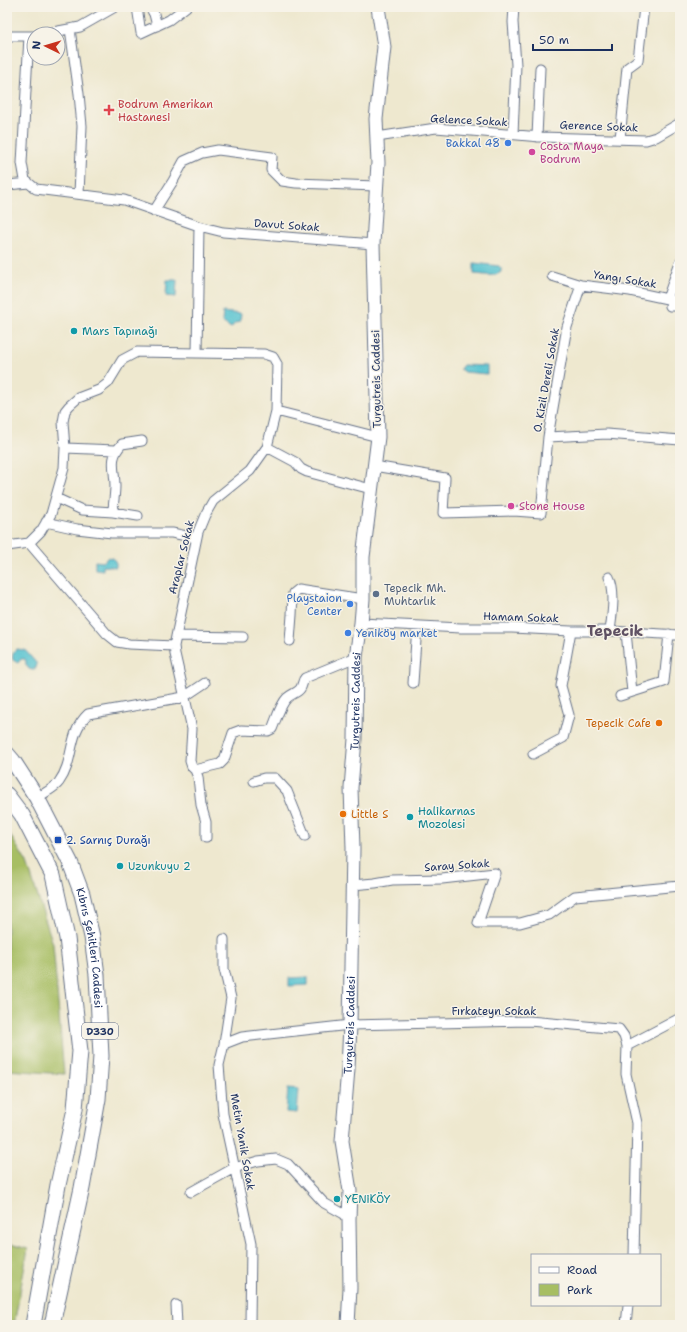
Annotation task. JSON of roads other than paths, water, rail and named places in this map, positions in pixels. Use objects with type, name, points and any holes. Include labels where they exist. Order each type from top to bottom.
[{"type":"highway","name":"Kıbrıs Şehitleri Caddesi","points":[[7,754],[37,798],[70,862],[82,894],[89,923],[97,975],[101,1056],[98,1099],[82,1188],[52,1325]]},
{"type":"highway","name":"Kıbrıs Şehitleri Caddesi","points":[[7,795],[22,815],[53,875],[67,938],[80,1051],[75,1109],[58,1185],[33,1325]]},
{"type":"main road","name":"Turgutreis Caddesi","points":[[348,1325],[350,1288],[350,1191],[342,1141],[350,1024],[353,848],[351,788],[355,739],[356,657],[363,599],[363,557],[378,437],[373,244],[378,162],[376,119],[384,47],[378,7]]},
{"type":"street","points":[[66,30],[80,27],[115,7]]},
{"type":"street","points":[[137,7],[141,33],[169,20],[186,7]]},
{"type":"street","points":[[150,7],[154,14],[157,26]]},
{"type":"street","points":[[513,134],[516,65],[513,22],[514,7]]},
{"type":"street","points":[[620,139],[627,68],[638,60],[644,7]]},
{"type":"street","points":[[70,29],[80,94],[82,126],[79,194]]},
{"type":"street","points":[[7,36],[26,36]]},
{"type":"street","points":[[29,183],[25,180],[22,163],[30,66]]},
{"type":"street","points":[[537,137],[540,68]]},
{"type":"street","name":"Gerence Sokak","points":[[513,134],[537,137],[646,140],[656,137],[680,123]]},
{"type":"street","name":"Gelence Sokak","points":[[377,137],[436,128],[513,134]]},
{"type":"street","points":[[154,211],[184,161],[202,153],[218,150],[272,157],[271,170],[282,181],[296,183],[376,186]]},
{"type":"street","points":[[7,185],[29,183]]},
{"type":"street","name":"Davut Sokak","points":[[29,183],[36,189],[124,200],[199,226],[223,232],[373,244]]},
{"type":"street","points":[[7,546],[29,543],[41,531],[51,514],[64,468],[65,448],[63,422],[65,412],[69,406],[78,398],[99,390],[108,383],[122,360],[138,352],[197,353],[199,226]]},
{"type":"street","points":[[667,299],[680,262]]},
{"type":"street","points":[[552,276],[581,285]]},
{"type":"street","name":"Yangı Sokak","points":[[581,285],[630,291],[672,300],[670,306],[680,306]]},
{"type":"street","name":"O. Kizil Dereli Sokak","points":[[374,466],[445,478],[443,513],[514,511],[540,513],[548,437],[567,327],[581,285]]},
{"type":"street","name":"Araplar Sokak","points":[[197,353],[264,354],[274,357],[278,364],[276,411],[267,447],[250,471],[213,501],[205,515],[196,538],[174,646],[192,730],[190,761],[198,777],[201,805],[206,822],[206,838]]},
{"type":"street","points":[[276,411],[378,437]]},
{"type":"street","points":[[548,437],[607,434],[680,440]]},
{"type":"street","points":[[113,512],[115,486],[113,457],[116,450],[122,444],[142,441]]},
{"type":"street","points":[[267,447],[295,462],[301,469],[307,472],[371,489]]},
{"type":"street","points":[[65,448],[116,450]]},
{"type":"street","points":[[56,498],[82,510],[113,512],[138,516]]},
{"type":"street","points":[[46,522],[77,529],[112,533],[172,533],[196,538]]},
{"type":"street","points":[[29,543],[107,634],[117,642],[174,646]]},
{"type":"street","points":[[609,577],[612,583],[612,614],[610,631]]},
{"type":"street","points":[[290,641],[293,593],[298,589],[363,599]]},
{"type":"street","name":"Hamam Sokak","points":[[361,623],[461,628],[610,631],[680,635]]},
{"type":"street","points":[[413,683],[417,626]]},
{"type":"street","points":[[533,754],[563,738],[569,714],[561,686],[571,631]]},
{"type":"street","points":[[626,632],[632,692]]},
{"type":"street","points":[[620,696],[664,682],[669,634]]},
{"type":"street","points":[[176,636],[243,637]]},
{"type":"street","points":[[195,770],[220,764],[224,760],[233,733],[241,730],[268,731],[272,729],[284,701],[288,696],[302,687],[303,680],[305,678],[356,657]]},
{"type":"street","points":[[37,798],[58,783],[66,771],[76,731],[80,721],[88,714],[184,697],[206,683]]},
{"type":"street","points":[[254,781],[264,778],[275,778],[287,791],[305,836]]},
{"type":"street","name":"Saray Sokak","points":[[352,885],[392,880],[442,879],[495,873],[478,923],[520,923],[549,915],[575,896],[680,886]]},
{"type":"street","name":"Metin Yanik Sokak","points":[[224,939],[224,969],[231,998],[224,1044],[219,1065],[223,1114],[250,1244],[250,1325]]},
{"type":"street","points":[[627,1046],[680,1018]]},
{"type":"street","name":"Fırkateyn Sokak","points":[[350,1024],[529,1021],[619,1029],[624,1036],[627,1046],[626,1074],[637,1123],[634,1254]]},
{"type":"street","points":[[224,1044],[242,1037],[350,1024]]},
{"type":"street","points":[[191,1192],[234,1168],[258,1161],[276,1159],[288,1164],[324,1203],[344,1214],[349,1219]]},
{"type":"street","points":[[176,1305],[177,1325]]},
{"type":"street","points":[[626,1325],[628,1306]]},
{"type":"water","points":[[474,263],[499,266],[501,268],[501,272],[495,275],[474,274]]},
{"type":"water","points":[[167,280],[177,280],[176,297],[166,296]]},
{"type":"water","points":[[223,312],[241,314],[240,322],[235,323],[231,328],[222,322]]},
{"type":"water","points":[[463,365],[487,366],[487,374],[464,372],[460,369]]},
{"type":"water","points":[[108,557],[113,558],[116,563],[116,567],[103,566],[103,570],[95,569],[95,561],[103,562]]},
{"type":"water","points":[[17,649],[25,650],[37,664],[36,668],[32,670],[29,669],[26,665],[25,659],[21,659],[18,663],[13,660],[13,654]]},
{"type":"water","points":[[308,977],[308,985],[289,986],[289,978]]},
{"type":"water","points":[[288,1088],[299,1089],[297,1113],[286,1112]]},
{"type":"place","name":"Bodrum Amerikan Hastanesi","points":[[109,110]]},
{"type":"place","name":"Bakkal 48","points":[[508,143]]},
{"type":"place","name":"Costa Maya Bodrum","points":[[532,152]]},
{"type":"place","name":"Mars Tapınağı","points":[[74,331]]},
{"type":"place","name":"Stone House","points":[[511,506]]},
{"type":"place","name":"Tepecik Mh. Muhtarlık","points":[[376,594]]},
{"type":"place","name":"Playstaion Center","points":[[350,604]]},
{"type":"place","name":"Yeniköy market","points":[[348,633]]},
{"type":"place","name":"Tepecik Cafe","points":[[659,723]]},
{"type":"place","name":"Little S","points":[[343,814]]},
{"type":"place","name":"Halikarnas Mozolesi","points":[[410,817]]},
{"type":"place","name":"2. Sarnıç Durağı","points":[[58,840]]},
{"type":"place","name":"Uzunkuyu 2","points":[[120,866]]},
{"type":"place","name":"YENiKÖY","points":[[337,1199]]},
{"type":"district","name":"Tepecik","points":[[615,631]]}]
